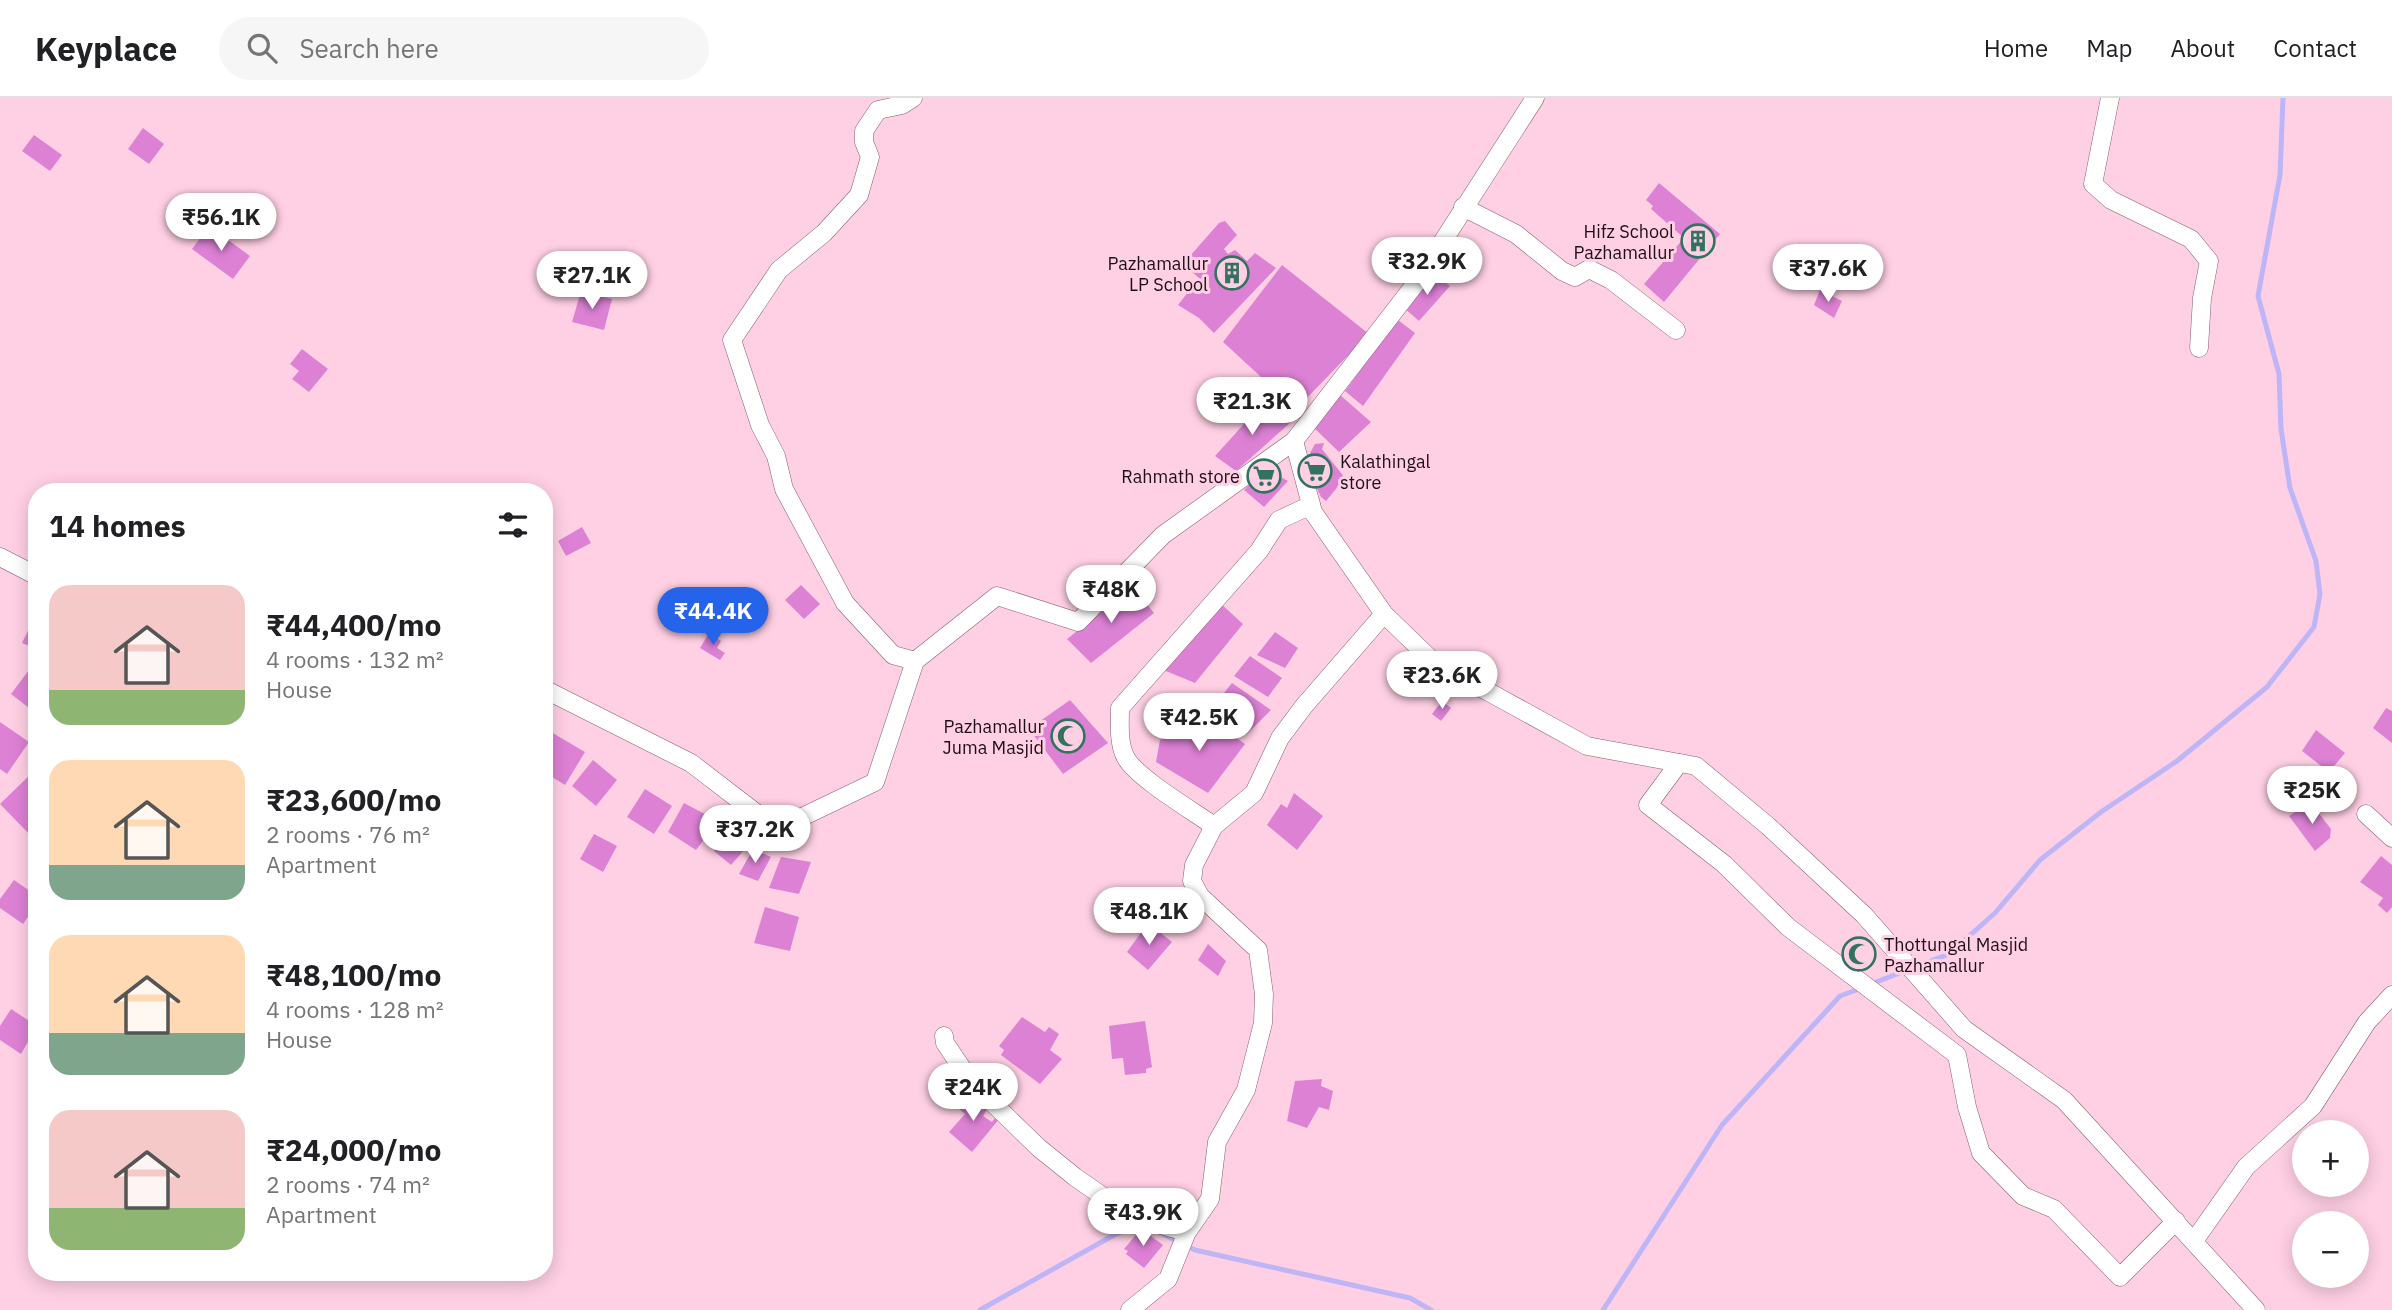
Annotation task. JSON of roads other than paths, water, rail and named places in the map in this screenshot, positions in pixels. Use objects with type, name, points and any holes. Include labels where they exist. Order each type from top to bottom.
[{"type":"street","points":[[913,98],[902,105],[878,110],[864,131],[863,142],[870,157],[859,195],[824,233],[779,270],[732,340],[756,413],[776,456],[784,489],[845,603],[893,655],[915,661]]},
{"type":"street","points":[[553,694],[691,763],[777,829],[875,782],[915,661],[997,596],[1078,622],[1163,535],[1294,441],[1416,284],[1535,98]]},
{"type":"street","points":[[2110,98],[2093,184],[2111,200],[2191,239],[2209,261],[2202,298],[2199,348]]},
{"type":"street","points":[[1463,207],[1516,234],[1562,271],[1575,277],[1589,269],[1612,280],[1676,330]]},
{"type":"street","points":[[1294,441],[1313,512],[1384,614],[1444,672],[1487,691],[1587,746],[1696,766],[1768,826],[1864,915],[1964,1029],[2064,1100],[2256,1310]]},
{"type":"street","points":[[1214,826],[1152,782],[1126,758],[1119,730],[1120,708],[1259,551],[1279,520],[1311,505]]},
{"type":"street","points":[[0,557],[28,571]]},
{"type":"street","points":[[1130,1310],[1168,1279],[1187,1233],[1210,1199],[1217,1142],[1246,1090],[1263,1023],[1264,994],[1258,950],[1209,905],[1192,881],[1194,864],[1214,826],[1254,793],[1280,738],[1341,661],[1384,614]]},
{"type":"street","points":[[1679,764],[1648,805],[1724,864],[1788,927],[1957,1055],[1967,1107],[1981,1153],[2023,1196],[2054,1209],[2120,1277],[2176,1222]]},
{"type":"street","points":[[2366,814],[2392,838]]},
{"type":"street","points":[[2194,1241],[2246,1167],[2313,1106],[2367,1022],[2392,995]]},
{"type":"street","points":[[944,1036],[945,1043],[972,1083],[1039,1148],[1134,1218],[1187,1233]]},
{"type":"waterway","points":[[1871,984],[1949,954],[1995,913],[2040,860],[2101,812],[2177,761],[2267,687],[2314,627],[2320,594],[2316,561],[2290,488],[2281,429],[2279,374],[2258,296],[2280,175],[2283,98]]},
{"type":"waterway","points":[[1603,1310],[1722,1125],[1840,996],[1862,988]]},
{"type":"waterway","points":[[980,1310],[1114,1235],[1138,1225]]},
{"type":"waterway","points":[[1163,1234],[1195,1250],[1410,1298],[1431,1310]]},
{"type":"place","name":"Hifz School Pazhamallur","points":[[1698,241]]},
{"type":"place","name":"Pazhamallur LP School","points":[[1232,273]]},
{"type":"place","name":"Kalathingal store","points":[[1315,471]]},
{"type":"place","name":"Rahmath store","points":[[1264,476]]},
{"type":"place","name":"Pazhamallur Juma Masjid","points":[[1068,736]]},
{"type":"place","name":"Thottungal Masjid Pazhamallur","points":[[1859,954]]}]
